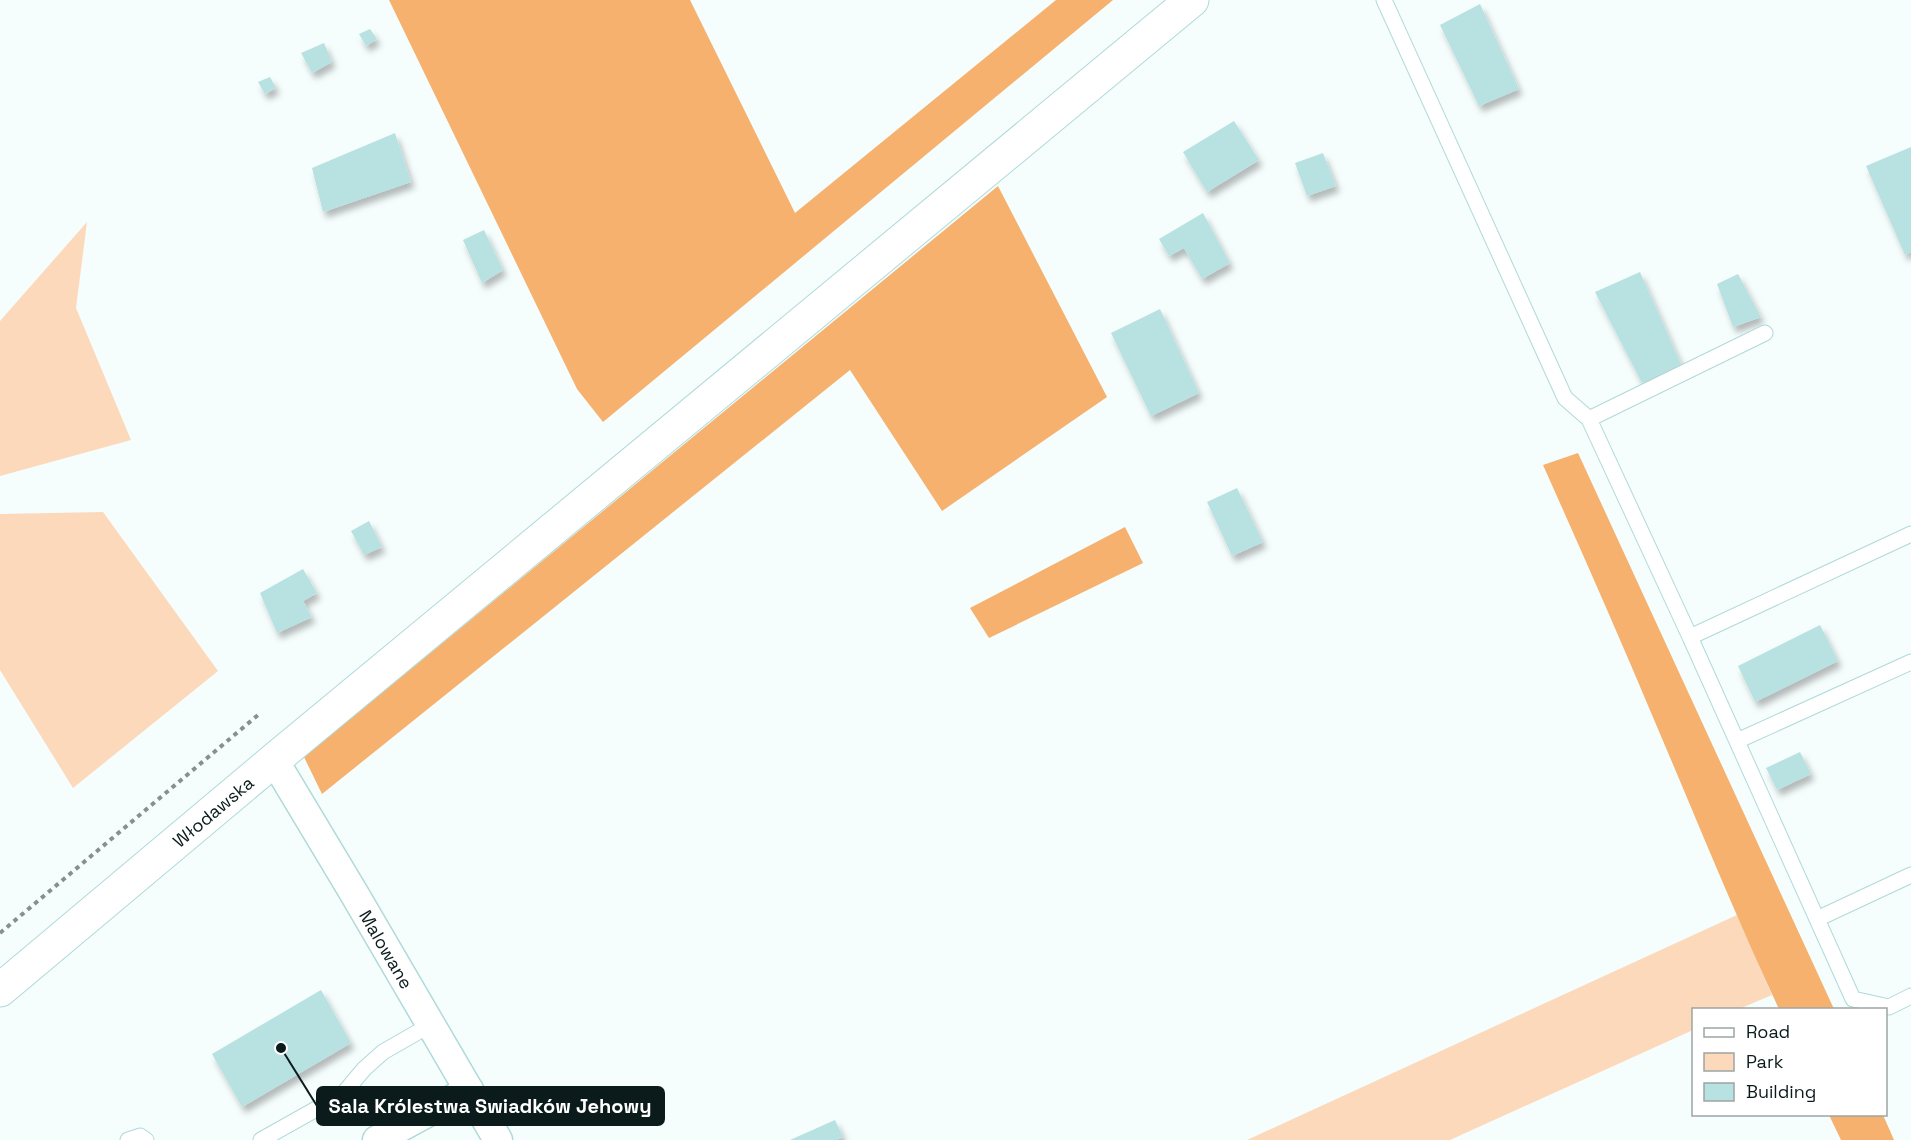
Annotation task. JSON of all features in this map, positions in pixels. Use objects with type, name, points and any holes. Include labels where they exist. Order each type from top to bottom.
[{"type":"main road","name":"Włodawska","points":[[0,990],[274,760],[1192,0]]},
{"type":"street","name":"Malowane","points":[[274,760],[498,1140]]},
{"type":"street","points":[[377,1140],[469,1090]]},
{"type":"lane","points":[[1384,0],[1565,398],[1589,419],[1853,999],[1889,1007],[1911,996]]},
{"type":"lane","points":[[1589,419],[1765,333]]},
{"type":"lane","points":[[1690,637],[1911,534]]},
{"type":"lane","points":[[1737,741],[1911,662]]},
{"type":"lane","points":[[1817,918],[1911,875]]},
{"type":"lane","points":[[261,1140],[343,1094],[364,1069],[383,1052],[430,1025]]},
{"type":"lane","points":[[128,1140],[140,1136],[146,1140]]},
{"type":"path","points":[[0,933],[258,715]]},
{"type":"green space","points":[[87,222],[76,308],[131,440],[0,476],[0,321]]},
{"type":"green space","points":[[103,512],[218,671],[73,788],[0,670],[0,514]]},
{"type":"green space","points":[[1737,915],[1772,995],[1741,1008],[1692,1008],[1692,1030],[1450,1140],[1247,1140]]},
{"type":"shaded area","points":[[389,0],[690,0],[795,213],[1056,0],[1113,0],[603,422],[577,389]]},
{"type":"shaded area","points":[[998,186],[1107,397],[942,511],[850,370],[322,794],[304,757]]},
{"type":"shaded area","points":[[1578,453],[1834,1008],[1779,1008],[1543,465]]},
{"type":"shaded area","points":[[1125,527],[1143,563],[989,638],[970,608]]},
{"type":"shaded area","points":[[1829,1116],[1883,1116],[1894,1140],[1841,1140]]},
{"type":"building","points":[[1480,4],[1519,89],[1479,106],[1440,25]]},
{"type":"building","points":[[370,29],[377,39],[366,46],[359,34]]},
{"type":"building","points":[[324,43],[332,62],[312,73],[301,53]]},
{"type":"building","points":[[270,77],[276,88],[265,94],[258,82]]},
{"type":"building","points":[[1234,121],[1259,160],[1207,192],[1183,152]]},
{"type":"building","points":[[395,133],[411,182],[323,212],[312,168]]},
{"type":"building","points":[[1911,147],[1911,252],[1905,255],[1866,166]]},
{"type":"building","points":[[1323,153],[1336,186],[1307,196],[1295,163]]},
{"type":"building","points":[[1203,213],[1230,263],[1202,279],[1184,248],[1169,256],[1159,239]]},
{"type":"building","points":[[484,230],[503,270],[482,283],[463,240]]},
{"type":"building","points":[[1640,272],[1681,364],[1642,383],[1595,292]]},
{"type":"building","points":[[1738,274],[1761,317],[1733,327],[1717,284]]},
{"type":"building","points":[[1160,309],[1199,393],[1151,416],[1111,333]]},
{"type":"building","points":[[1237,488],[1263,542],[1232,556],[1207,502]]},
{"type":"building","points":[[369,521],[382,547],[364,555],[351,531]]},
{"type":"building","points":[[303,569],[317,593],[303,601],[312,617],[277,633],[260,593]]},
{"type":"building","points":[[1820,625],[1838,661],[1755,702],[1738,666]]},
{"type":"building","points":[[1800,752],[1811,774],[1777,790],[1766,768]]},
{"type":"building","points":[[321,990],[351,1043],[242,1107],[212,1054]]},
{"type":"building","points":[[835,1120],[843,1137],[836,1140],[790,1140]]},
{"type":"place","name":"Sala Królestwa Swiadków Jehowy","points":[[281,1048]]}]
